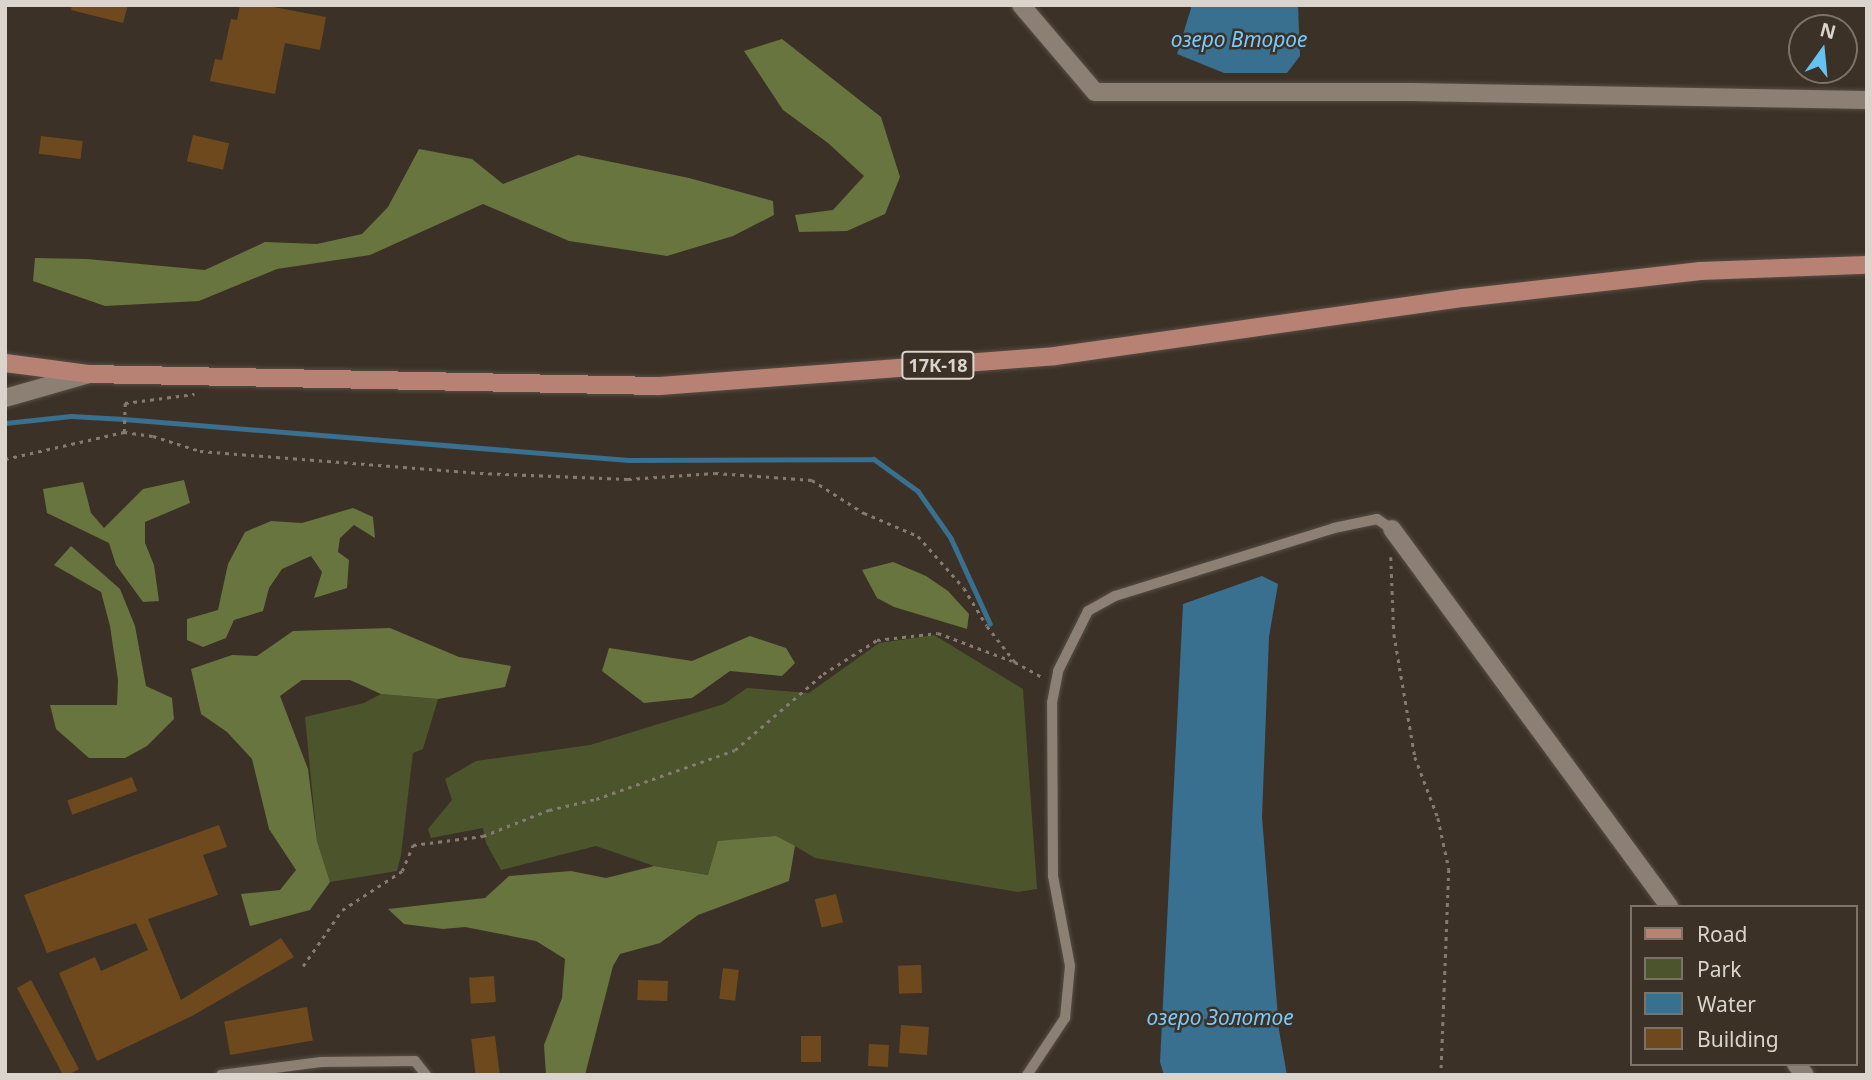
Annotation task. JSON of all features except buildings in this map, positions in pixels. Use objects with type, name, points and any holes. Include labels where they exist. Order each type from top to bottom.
[{"type":"main road","name":"17К-18","points":[[5,363],[90,374],[659,386],[1055,356],[1463,298],[1700,271],[1867,265]]},
{"type":"street","points":[[1021,5],[1095,92],[1411,92],[1867,100]]},
{"type":"street","points":[[5,398],[90,374]]},
{"type":"street","points":[[1392,529],[1669,905]]},
{"type":"lane","points":[[1027,1075],[1065,1018],[1070,966],[1053,876],[1052,703],[1056,681],[1070,642],[1088,611],[1115,596],[1334,528],[1377,519],[1392,529]]},
{"type":"lane","points":[[222,1075],[321,1062],[415,1061],[426,1075]]},
{"type":"path","points":[[124,432],[125,403],[199,393]]},
{"type":"path","points":[[5,460],[124,432],[153,436],[200,451],[466,472],[628,479],[715,473],[812,480],[864,513],[918,536],[964,588],[987,626],[1015,662]]},
{"type":"path","points":[[1392,529],[1391,574],[1396,648],[1415,757],[1438,818],[1449,869],[1441,1075]]},
{"type":"path","points":[[303,966],[342,910],[402,871],[413,845],[482,836],[549,810],[596,799],[735,750],[823,674],[877,640],[938,633],[1015,662],[1036,677],[1056,681]]},
{"type":"green space","points":[[782,39],[881,117],[900,177],[885,214],[847,231],[799,232],[795,215],[833,210],[864,176],[828,143],[783,110],[744,51]]},
{"type":"green space","points":[[419,149],[472,159],[503,184],[578,155],[689,178],[773,201],[774,215],[733,236],[667,256],[569,241],[483,204],[370,255],[277,269],[199,301],[105,306],[33,281],[35,258],[87,259],[205,270],[265,242],[317,244],[362,234],[388,207]]},
{"type":"green space","points":[[184,480],[190,503],[145,522],[145,543],[154,565],[159,601],[143,602],[116,565],[109,543],[47,513],[43,489],[83,482],[91,513],[104,528],[143,489]]},
{"type":"green space","points":[[353,508],[373,517],[375,538],[354,525],[340,538],[338,552],[349,560],[347,588],[314,598],[322,572],[311,556],[282,569],[269,588],[263,611],[234,620],[226,638],[203,647],[187,640],[187,619],[218,610],[228,564],[245,532],[271,521],[302,523]]},
{"type":"green space","points":[[71,546],[120,589],[135,626],[146,686],[172,698],[174,719],[147,746],[125,758],[89,758],[56,729],[50,705],[117,705],[118,680],[110,626],[101,592],[54,565]]},
{"type":"green space","points":[[893,562],[926,576],[948,591],[969,614],[967,629],[894,607],[877,598],[862,570]]},
{"type":"green space","points":[[390,628],[459,657],[511,666],[505,687],[438,699],[381,694],[350,680],[302,680],[280,696],[308,769],[317,841],[330,882],[310,910],[250,926],[241,894],[280,890],[296,870],[269,829],[252,759],[227,732],[201,714],[191,669],[232,655],[257,656],[293,631]]},
{"type":"green space","points":[[934,635],[1023,689],[1037,889],[1018,892],[815,858],[795,846],[709,875],[654,866],[596,846],[501,870],[486,843],[483,828],[431,838],[428,829],[452,800],[445,779],[476,761],[590,745],[724,704],[747,688],[809,693],[879,643]]},
{"type":"green space","points":[[750,636],[786,648],[795,663],[782,676],[730,671],[692,698],[644,703],[602,671],[609,648],[692,661]]},
{"type":"green space","points":[[381,694],[438,699],[423,749],[413,753],[397,871],[330,882],[317,841],[305,717],[364,703]]},
{"type":"green space","points":[[776,836],[795,846],[789,881],[698,915],[660,943],[620,954],[613,966],[585,1075],[546,1075],[544,1045],[562,998],[565,959],[536,941],[465,927],[443,929],[404,924],[388,909],[485,898],[509,876],[571,871],[606,878],[654,866],[708,875],[718,841]]},
{"type":"water","name":"озеро Второе","points":[[1192,5],[1298,5],[1300,56],[1287,73],[1224,73],[1177,54]]},
{"type":"water","name":"озеро Золотое","points":[[1262,576],[1278,584],[1269,637],[1262,817],[1279,1030],[1287,1075],[1164,1075],[1160,1062],[1183,604]]},
{"type":"waterway","points":[[5,423],[71,416],[124,419],[628,460],[874,459],[918,491],[951,538],[990,623]]}]
